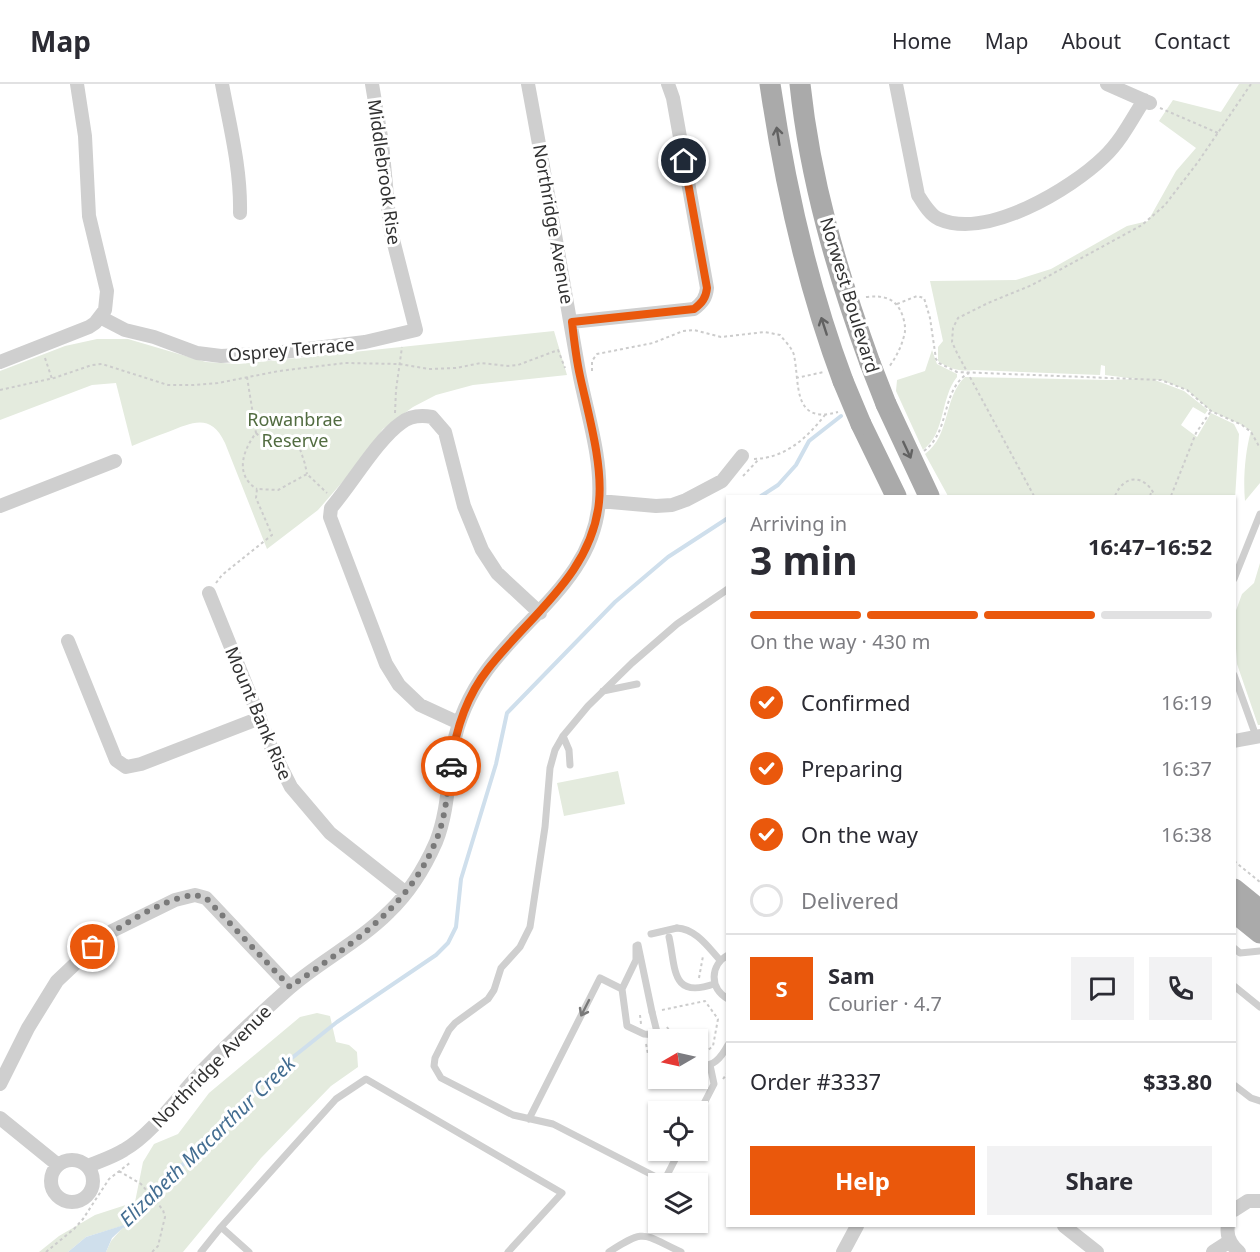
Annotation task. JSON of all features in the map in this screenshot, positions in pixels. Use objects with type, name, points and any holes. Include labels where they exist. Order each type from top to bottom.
[{"type":"main road","name":"Norwest Boulevard","points":[[770,84],[779,142],[803,257],[841,375],[861,424],[896,495]]},
{"type":"main road","name":"Norwest Boulevard","points":[[800,84],[812,164],[833,254],[877,368],[886,404],[929,495]]},
{"type":"main road","points":[[1236,876],[1260,894]]},
{"type":"main road","points":[[1236,891],[1260,910]]},
{"type":"main road","points":[[1236,914],[1260,933]]},
{"type":"street","points":[[0,362],[89,327],[105,310],[107,291],[89,216],[85,136],[76,84]]},
{"type":"street","points":[[222,84],[238,166],[240,213]]},
{"type":"street","name":"Middlebrook Rise","points":[[372,84],[382,143],[390,228],[410,331]]},
{"type":"street","name":"Northridge Avenue","points":[[58,1165],[73,1159],[88,1166],[124,1150],[143,1136],[204,1069],[290,987],[367,933],[391,911],[424,866],[436,842],[445,810],[453,745],[459,723],[471,696],[486,670],[540,613],[577,566],[590,538],[600,501],[598,473],[528,84]]},
{"type":"street","points":[[572,322],[694,309],[702,304],[706,296],[707,288],[675,109],[668,84]]},
{"type":"street","points":[[896,84],[918,195],[925,207],[938,218],[957,223],[983,223],[1005,218],[1070,185],[1107,155],[1148,102],[1107,84]]},
{"type":"street","name":"Osprey Terrace","points":[[100,317],[125,330],[197,352],[235,357],[365,342],[410,331]]},
{"type":"street","points":[[459,723],[420,705],[399,686],[386,664],[330,517],[331,508],[399,424],[422,415],[432,417],[445,432],[464,506],[482,550],[497,573],[540,613]]},
{"type":"street","points":[[600,501],[656,506],[672,505],[722,481],[742,456]]},
{"type":"street","points":[[0,506],[114,461]]},
{"type":"street","name":"Mount Bank Rise","points":[[209,593],[291,787],[330,833],[406,893]]},
{"type":"street","points":[[68,641],[116,760],[126,767],[141,764],[260,717]]},
{"type":"street","points":[[1236,741],[1258,736]]},
{"type":"street","points":[[0,1084],[28,1028],[57,981],[112,931],[175,900],[195,895],[206,898],[290,987]]},
{"type":"street","points":[[0,1118],[58,1165],[51,1178],[52,1188],[58,1197],[72,1202],[86,1197],[92,1190],[93,1174],[88,1166]]},
{"type":"street","points":[[1236,1209],[1248,1201],[1260,1201]]},
{"type":"street","points":[[843,1252],[856,1227]]},
{"type":"street","points":[[1065,1227],[1097,1252]]},
{"type":"street","points":[[1213,1252],[1234,1247],[1227,1231],[1228,1227]]},
{"type":"lane","points":[[1236,574],[1260,514]]},
{"type":"lane","points":[[674,1161],[664,1181],[553,1124],[513,1115],[441,1078],[434,1066],[435,1058],[449,1030],[488,999],[494,990],[501,968],[520,947],[530,927],[544,838],[550,768],[555,750],[563,736],[603,691],[677,624],[726,590]]},
{"type":"lane","points":[[1236,680],[1258,736]]},
{"type":"lane","points":[[603,691],[637,684]]},
{"type":"lane","points":[[563,736],[569,750],[570,765]]},
{"type":"lane","points":[[651,934],[685,928],[693,932],[720,960]]},
{"type":"lane","points":[[669,937],[678,978],[682,985],[693,990],[714,984]]},
{"type":"lane","points":[[648,1035],[627,1026],[622,989],[636,960],[637,945],[656,1029]]},
{"type":"lane","points":[[1236,950],[1240,953],[1260,951]]},
{"type":"lane","points":[[726,956],[720,960],[715,970],[714,984],[717,991],[726,998]]},
{"type":"lane","points":[[529,1119],[600,978],[622,989]]},
{"type":"lane","points":[[1236,988],[1260,1007]]},
{"type":"lane","points":[[705,1101],[714,1083],[710,1065],[722,1057],[726,1049]]},
{"type":"lane","points":[[201,1252],[220,1227],[336,1099],[366,1079],[562,1193],[508,1252]]},
{"type":"lane","points":[[1236,1087],[1251,1098],[1260,1101]]},
{"type":"lane","points":[[220,1227],[249,1252]]},
{"type":"lane","points":[[609,1252],[632,1237],[642,1234],[681,1252]]},
{"type":"path","points":[[1034,495],[989,416],[952,342],[953,328],[958,318],[1032,285],[1142,225],[1165,205],[1203,155],[1251,84]]},
{"type":"path","points":[[1148,102],[1218,133]]},
{"type":"path","points":[[860,298],[881,296],[890,298],[901,311],[906,328],[898,353],[877,368]]},
{"type":"path","points":[[897,304],[917,296],[924,298],[930,318],[935,354],[939,363],[957,372],[1153,378],[1187,390],[1211,411],[1242,425],[1251,432],[1260,448]]},
{"type":"path","points":[[593,371],[592,361],[597,354],[653,343],[683,331],[694,330],[722,337],[765,332],[780,335],[793,352],[799,400],[811,412],[825,416]]},
{"type":"path","points":[[399,424],[395,414],[396,390],[400,364],[410,331]]},
{"type":"path","points":[[41,346],[52,378]]},
{"type":"path","points":[[0,390],[102,364],[168,385],[218,383],[247,376],[345,363],[400,364],[429,369],[456,368],[481,363],[508,366],[519,365],[558,350],[566,371]]},
{"type":"path","points":[[919,455],[932,445],[940,434],[955,386],[958,380],[968,373]]},
{"type":"path","points":[[796,378],[841,375]]},
{"type":"path","points":[[247,376],[256,433],[262,439],[280,446],[294,446],[300,449],[307,474],[323,490],[338,500]]},
{"type":"path","points":[[742,456],[759,459],[772,457],[793,448],[811,433],[825,416],[843,409]]},
{"type":"path","points":[[1171,495],[1196,434],[1211,411]]},
{"type":"path","points":[[256,433],[248,444],[242,463],[244,475],[250,485],[257,489],[278,490],[307,474]]},
{"type":"path","points":[[742,477],[759,459]]},
{"type":"path","points":[[1115,495],[1119,486],[1136,479],[1145,483],[1154,495]]},
{"type":"path","points":[[209,593],[222,575],[272,535],[256,498],[257,489]]},
{"type":"path","points":[[1150,495],[1152,490]]},
{"type":"path","points":[[1236,863],[1260,882]]},
{"type":"path","points":[[699,978],[703,956]]},
{"type":"path","points":[[663,1018],[660,1010],[705,1001],[718,1019],[713,1046],[708,1050]]},
{"type":"path","points":[[722,1082],[726,1075]]},
{"type":"path","points":[[46,1252],[74,1229],[109,1179],[134,1159]]},
{"type":"path","points":[[119,1171],[141,1184],[163,1210],[165,1217],[158,1246],[152,1252]]},
{"type":"green space","points":[[1239,84],[1260,84],[1260,483],[1245,501],[1245,466],[1251,431],[1211,411],[1187,390],[1155,380],[1184,391],[1208,410],[1205,414],[1193,407],[1181,425],[1197,437],[1211,413],[1234,424],[1239,434],[1235,495],[947,495],[925,454],[939,437],[953,395],[965,377],[1136,379],[1105,375],[1105,366],[1101,365],[1100,375],[964,371],[946,366],[938,361],[938,347],[943,341],[930,281],[1016,280],[1051,269],[1127,226],[1148,221],[1176,171],[1196,148],[1159,121],[1173,100],[1221,112]]},
{"type":"green space","name":"Rowanbrae Reserve","points":[[554,331],[567,375],[473,385],[436,395],[413,407],[383,429],[352,471],[318,510],[267,549],[225,443],[214,427],[201,422],[193,423],[132,446],[116,383],[92,385],[0,420],[0,371],[65,346],[97,339],[128,339],[206,362],[239,364]]},
{"type":"green space","points":[[932,350],[937,364],[957,374],[957,377],[948,395],[936,434],[923,450],[896,391],[897,380],[925,371]]},
{"type":"green space","points":[[1260,563],[1260,725],[1258,725],[1237,664],[1236,648],[1236,610],[1242,594],[1254,583]]},
{"type":"green space","points":[[618,771],[625,804],[564,816],[557,783]]},
{"type":"green space","points":[[317,1013],[330,1016],[336,1042],[349,1045],[357,1052],[358,1067],[331,1086],[261,1158],[183,1252],[106,1252],[111,1241],[125,1225],[86,1237],[68,1252],[39,1252],[59,1236],[95,1215],[135,1202],[143,1162],[154,1144],[178,1134],[209,1093],[300,1017]]},
{"type":"water","points":[[127,1224],[112,1238],[106,1252],[68,1252],[86,1237]]},
{"type":"waterway","name":"Elizabeth Macarthur Creek","points":[[763,495],[778,485],[796,465],[809,441],[841,416]]},
{"type":"waterway","name":"Elizabeth Macarthur Creek","points":[[125,1226],[263,1081],[337,1022],[436,955],[448,943],[456,927],[461,879],[496,764],[507,713],[615,602],[668,557],[726,519]]},
{"type":"way so far","points":[[93,947],[112,931],[139,916],[175,900],[195,895],[206,898],[290,987],[367,933],[391,911],[406,893],[424,866],[436,842],[445,810],[451,766]]},
{"type":"route","points":[[451,766],[453,745],[459,723],[486,670],[560,590],[577,566],[594,527],[600,501],[598,473],[572,322],[694,309],[702,304],[706,296],[707,288],[684,161]]}]
